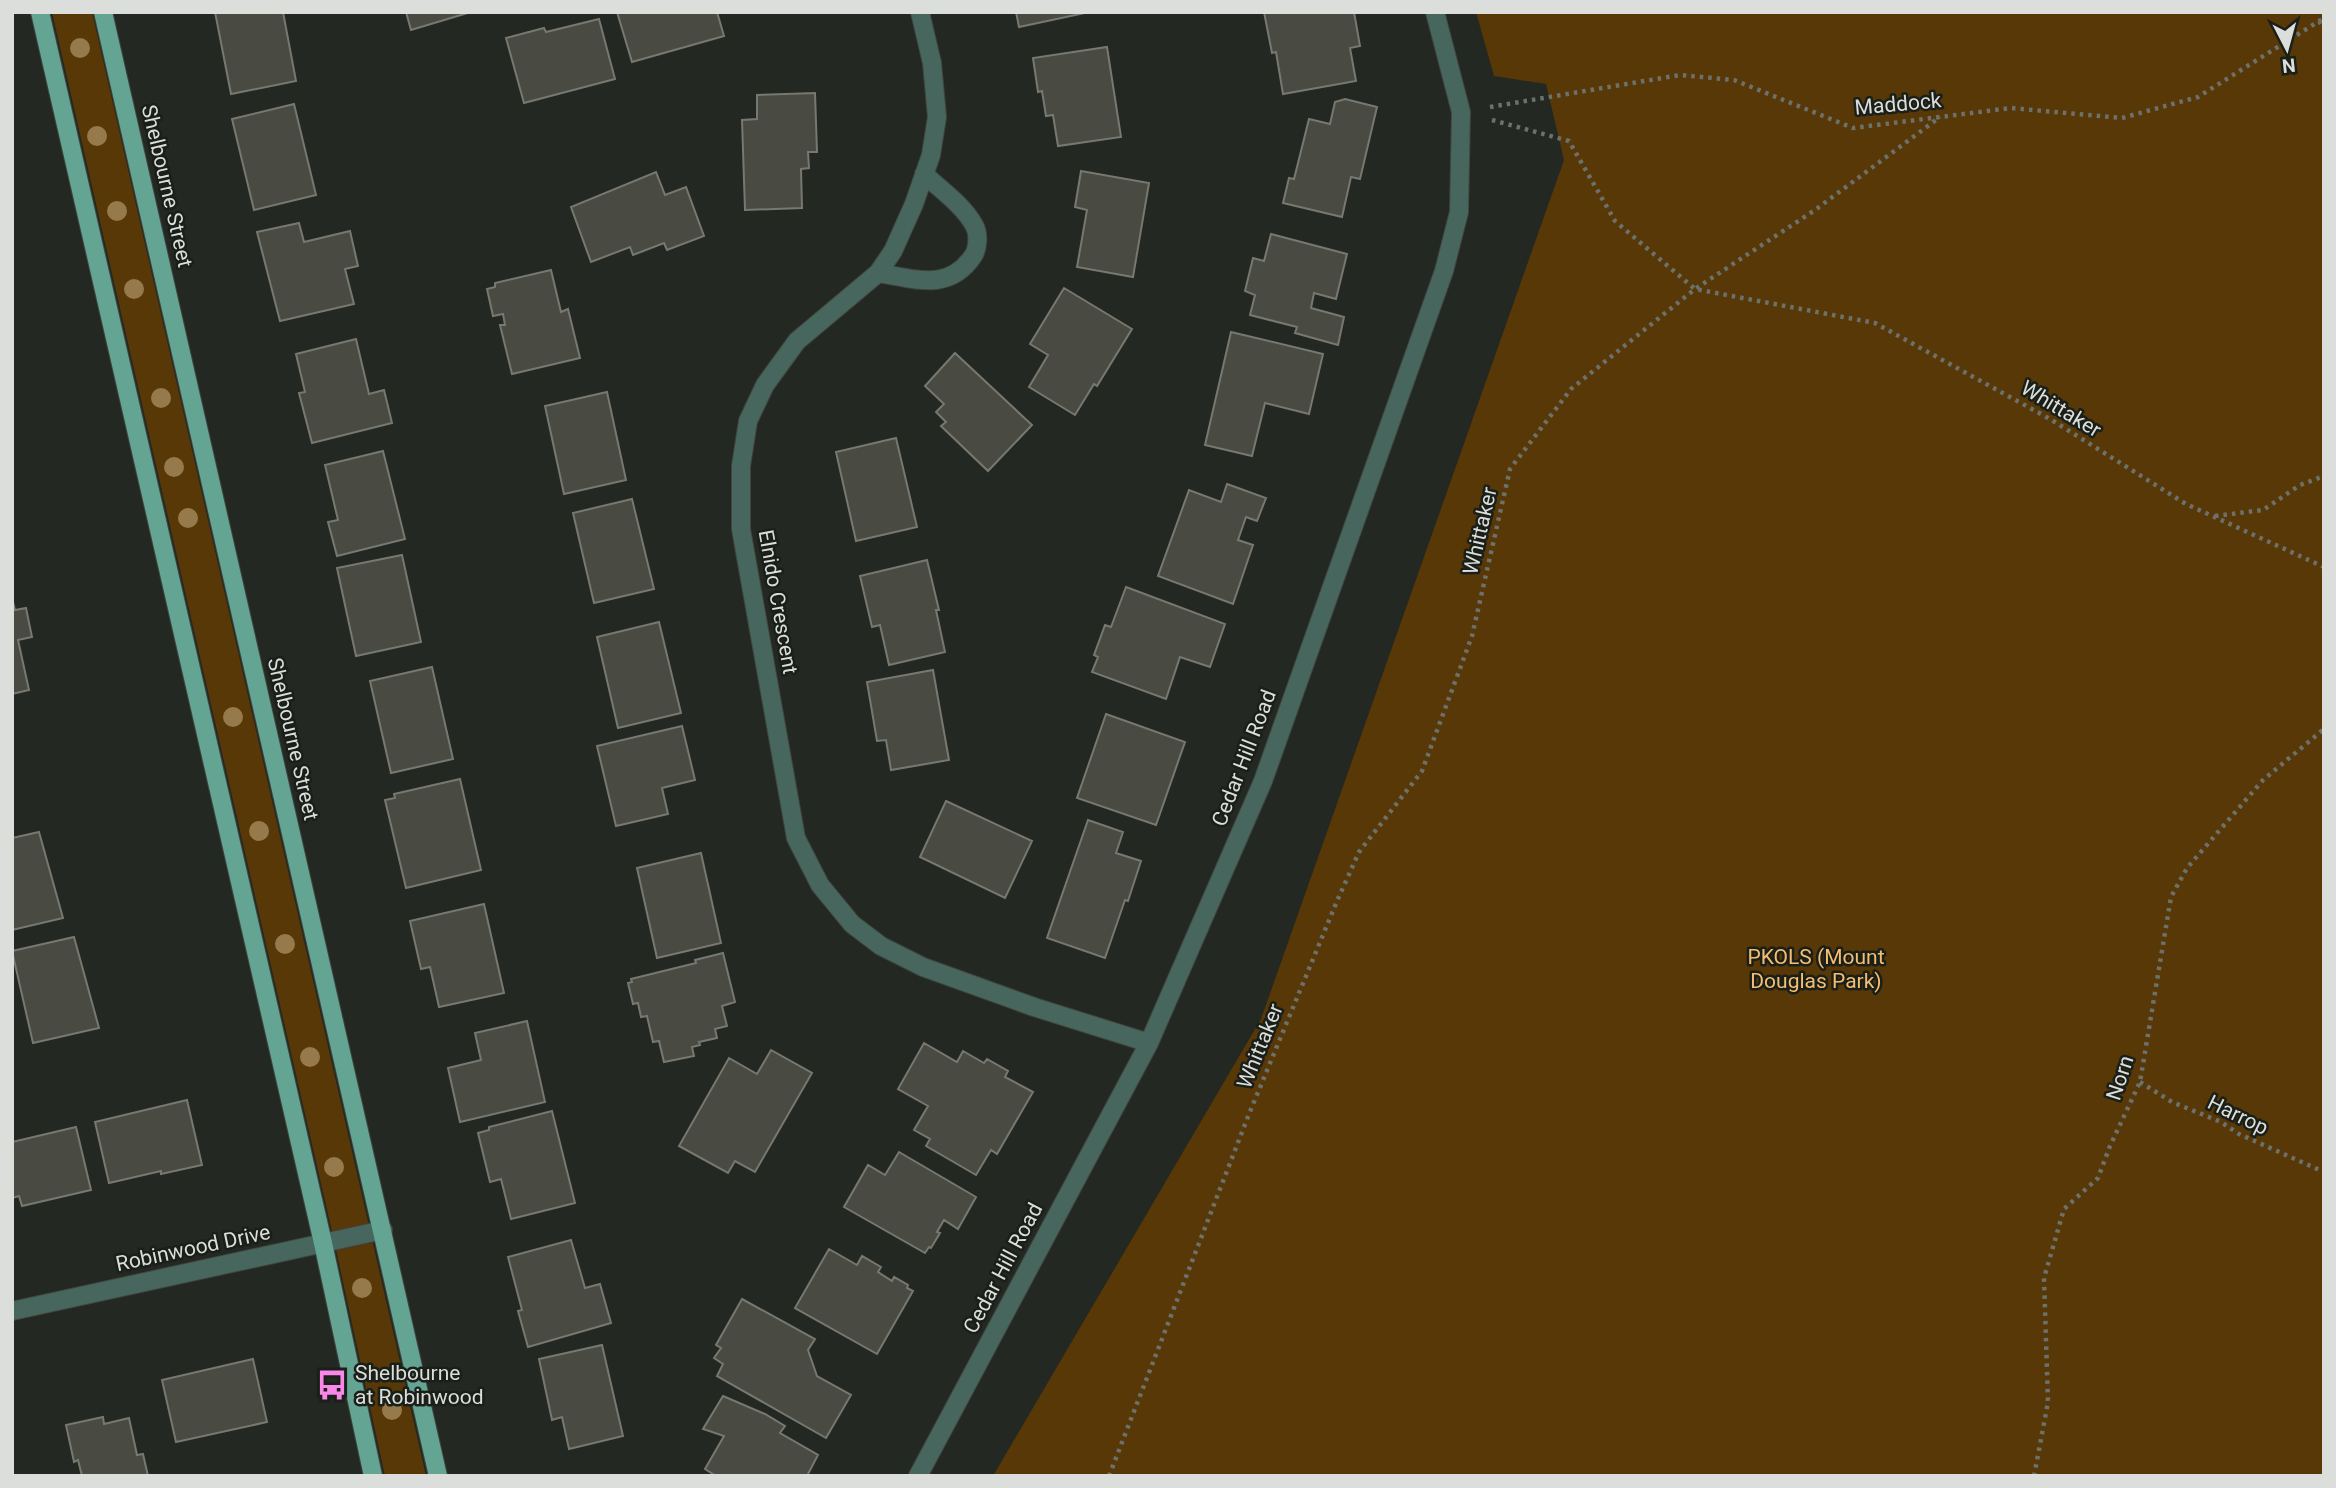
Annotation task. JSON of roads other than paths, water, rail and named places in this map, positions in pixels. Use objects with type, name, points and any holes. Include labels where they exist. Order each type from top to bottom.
[{"type":"main road","points":[[40,12],[323,1243],[373,1476]]},
{"type":"main road","name":"Shelbourne Street","points":[[103,12],[438,1476]]},
{"type":"street","name":"Elnido Crescent","points":[[920,12],[932,63],[937,117],[931,155],[914,204],[893,251],[878,273],[797,341],[765,385],[748,421],[741,466],[741,529],[796,838],[820,885],[852,924],[881,946],[923,967],[1034,1007],[1149,1043]]},
{"type":"street","name":"Cedar Hill Road","points":[[918,1476],[1149,1043],[1263,781],[1444,271],[1459,212],[1461,112],[1435,12]]},
{"type":"street","points":[[878,273],[927,281],[948,278],[964,269],[976,251],[977,228],[966,212],[924,174]]},
{"type":"street","name":"Robinwood Drive","points":[[12,1311],[383,1230]]},
{"type":"place","name":"Shelbourne at Robinwood","points":[[332,1385]]},
{"type":"park label","name":"PKOLS (Mount Douglas Park)","points":[[1816,969]]}]
